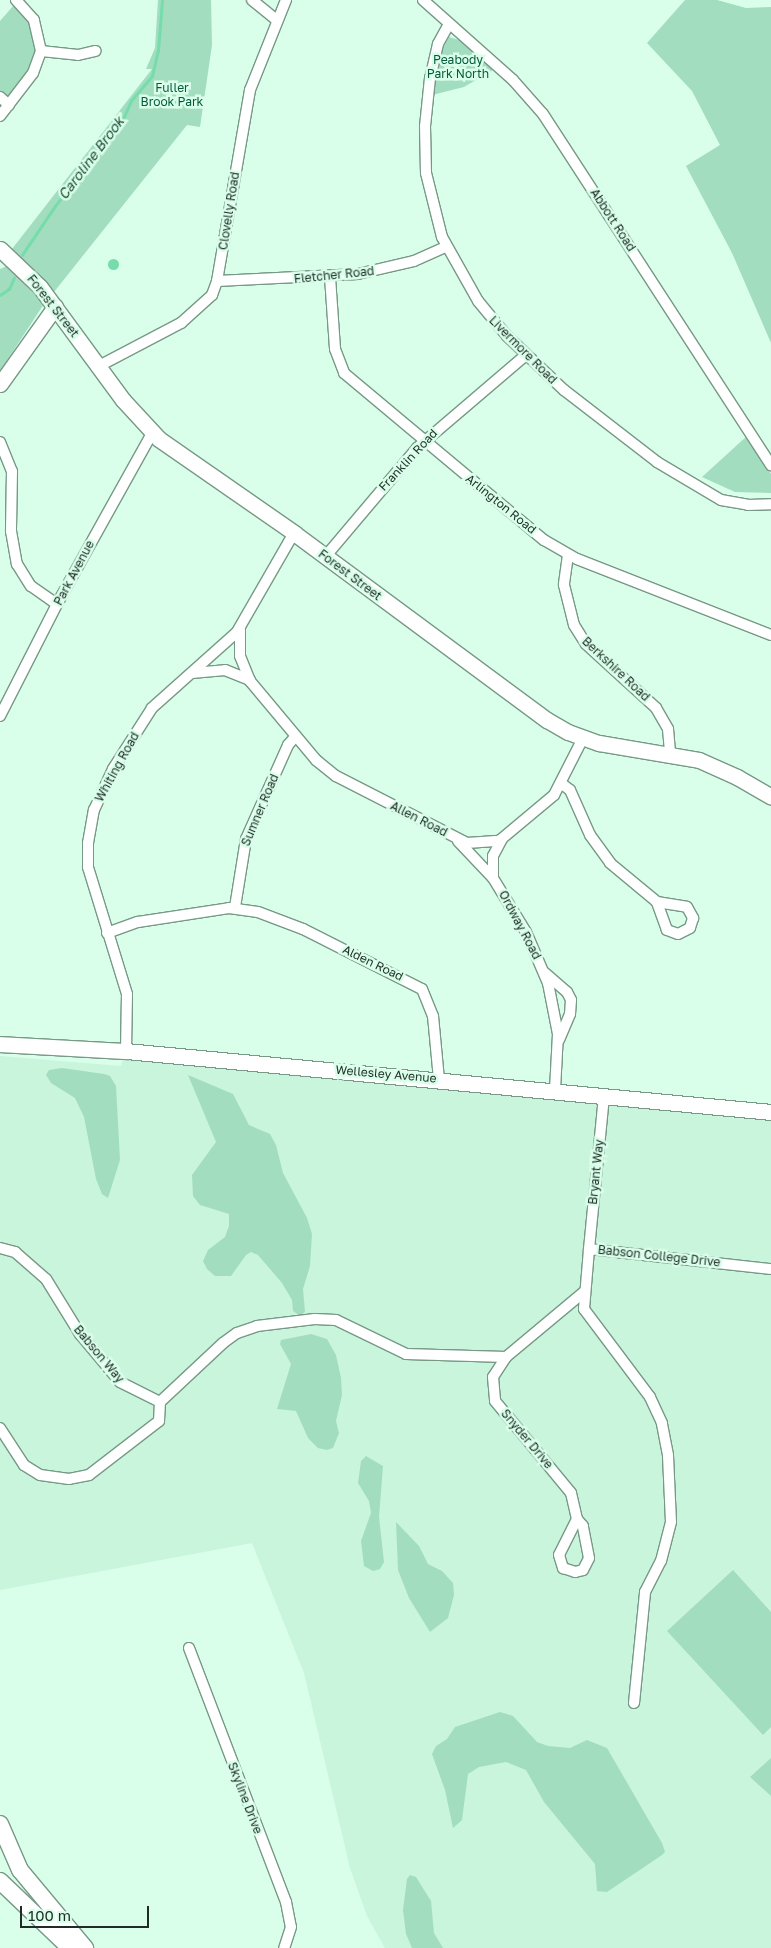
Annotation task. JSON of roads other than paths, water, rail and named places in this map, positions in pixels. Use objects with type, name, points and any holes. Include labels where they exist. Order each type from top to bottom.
[{"type":"main road","points":[[0,1824],[3,1847],[85,1948]]},
{"type":"main road","points":[[0,1881],[70,1948]]},
{"type":"street","points":[[0,116],[33,73],[41,51],[34,20],[16,0]]},
{"type":"street","points":[[252,0],[277,20]]},
{"type":"street","name":"Clovelly Road","points":[[99,366],[193,315],[212,295],[217,281],[248,96],[286,0]]},
{"type":"street","name":"Abbott Road","points":[[423,0],[513,80],[550,123],[771,465]]},
{"type":"street","name":"Livermore Road","points":[[449,24],[440,38],[432,68],[425,146],[432,203],[446,247],[478,301],[526,355],[564,390],[636,446],[703,491],[730,502],[771,504]]},
{"type":"street","points":[[41,51],[78,55],[96,51]]},
{"type":"street","points":[[0,98],[9,105]]},
{"type":"street","name":"Fletcher Road","points":[[217,281],[330,277],[394,266],[446,247]]},
{"type":"street","name":"Forest Street","points":[[0,248],[35,281],[152,433],[294,533],[547,720],[583,738],[670,754],[719,768],[771,797]]},
{"type":"street","name":"Arlington Road","points":[[330,277],[334,340],[341,368],[353,383],[544,540],[568,554],[771,635]]},
{"type":"street","points":[[0,384],[55,307]]},
{"type":"street","name":"Franklin Road","points":[[325,557],[424,441],[526,355]]},
{"type":"street","name":"Park Avenue","points":[[0,716],[57,604],[152,433]]},
{"type":"street","points":[[0,442],[12,470],[11,531],[17,564],[26,581],[57,604]]},
{"type":"street","name":"Whiting Road","points":[[126,1051],[128,1001],[106,933],[88,859],[94,810],[113,770],[147,715],[189,674],[229,641],[241,627],[294,533]]},
{"type":"street","name":"Berkshire Road","points":[[568,554],[564,585],[574,625],[592,649],[656,708],[668,729],[670,754]]},
{"type":"street","name":"Allen Road","points":[[241,627],[240,656],[250,681],[316,760],[336,776],[454,837],[480,844],[502,839]]},
{"type":"street","name":"Allen Road","points":[[189,674],[224,670],[250,681]]},
{"type":"street","name":"Sumner Road","points":[[235,908],[246,838],[288,745],[295,737]]},
{"type":"street","points":[[502,839],[554,795],[562,784],[583,738]]},
{"type":"street","points":[[562,784],[570,790],[590,835],[604,856],[624,877],[658,902]]},
{"type":"street","name":"Ordway Road","points":[[454,837],[493,878],[526,932],[544,973],[559,1041],[555,1090]]},
{"type":"street","name":"Ordway Road","points":[[493,878],[492,856],[502,839]]},
{"type":"street","points":[[106,933],[138,922],[235,908]]},
{"type":"street","name":"Alden Road","points":[[235,908],[258,912],[303,929],[422,989],[433,1016],[439,1079]]},
{"type":"street","name":"Ordway Road","points":[[544,973],[567,992],[571,1000],[570,1014],[559,1041]]},
{"type":"street","name":"Wellesley Avenue","points":[[0,1044],[126,1051],[439,1079],[771,1112]]},
{"type":"street","name":"Bryant Way","points":[[589,1249],[604,1095]]},
{"type":"street","name":"Babson Way","points":[[0,1248],[15,1252],[46,1279],[80,1334],[120,1382],[160,1402]]},
{"type":"street","name":"Babson College Drive","points":[[634,1703],[645,1592],[661,1561],[671,1522],[667,1443],[662,1423],[650,1397],[590,1321],[583,1304],[589,1249],[771,1269]]},
{"type":"street","name":"Snyder Drive","points":[[577,1519],[559,1555],[563,1568],[575,1572],[583,1570],[589,1558],[583,1526],[577,1519],[571,1493],[495,1401],[493,1377],[506,1357],[584,1292]]},
{"type":"street","points":[[0,1428],[24,1464],[40,1475],[69,1479],[89,1475],[159,1421],[160,1402],[223,1343],[237,1333],[266,1325],[315,1319],[336,1320],[406,1354],[506,1357]]},
{"type":"street","name":"Skyline Drive","points":[[189,1648],[286,1902],[291,1927],[284,1948]]},
{"type":"waterway","name":"Caroline Brook","points":[[22,255],[55,206],[122,121],[131,101],[152,76],[158,51],[162,0]]},
{"type":"waterway","name":"Caroline Brook","points":[[0,295],[9,289],[14,278]]},
{"type":"park label","name":"Peabody Park North","points":[[458,67]]},
{"type":"park label","name":"Fuller Brook Park","points":[[172,95]]}]
